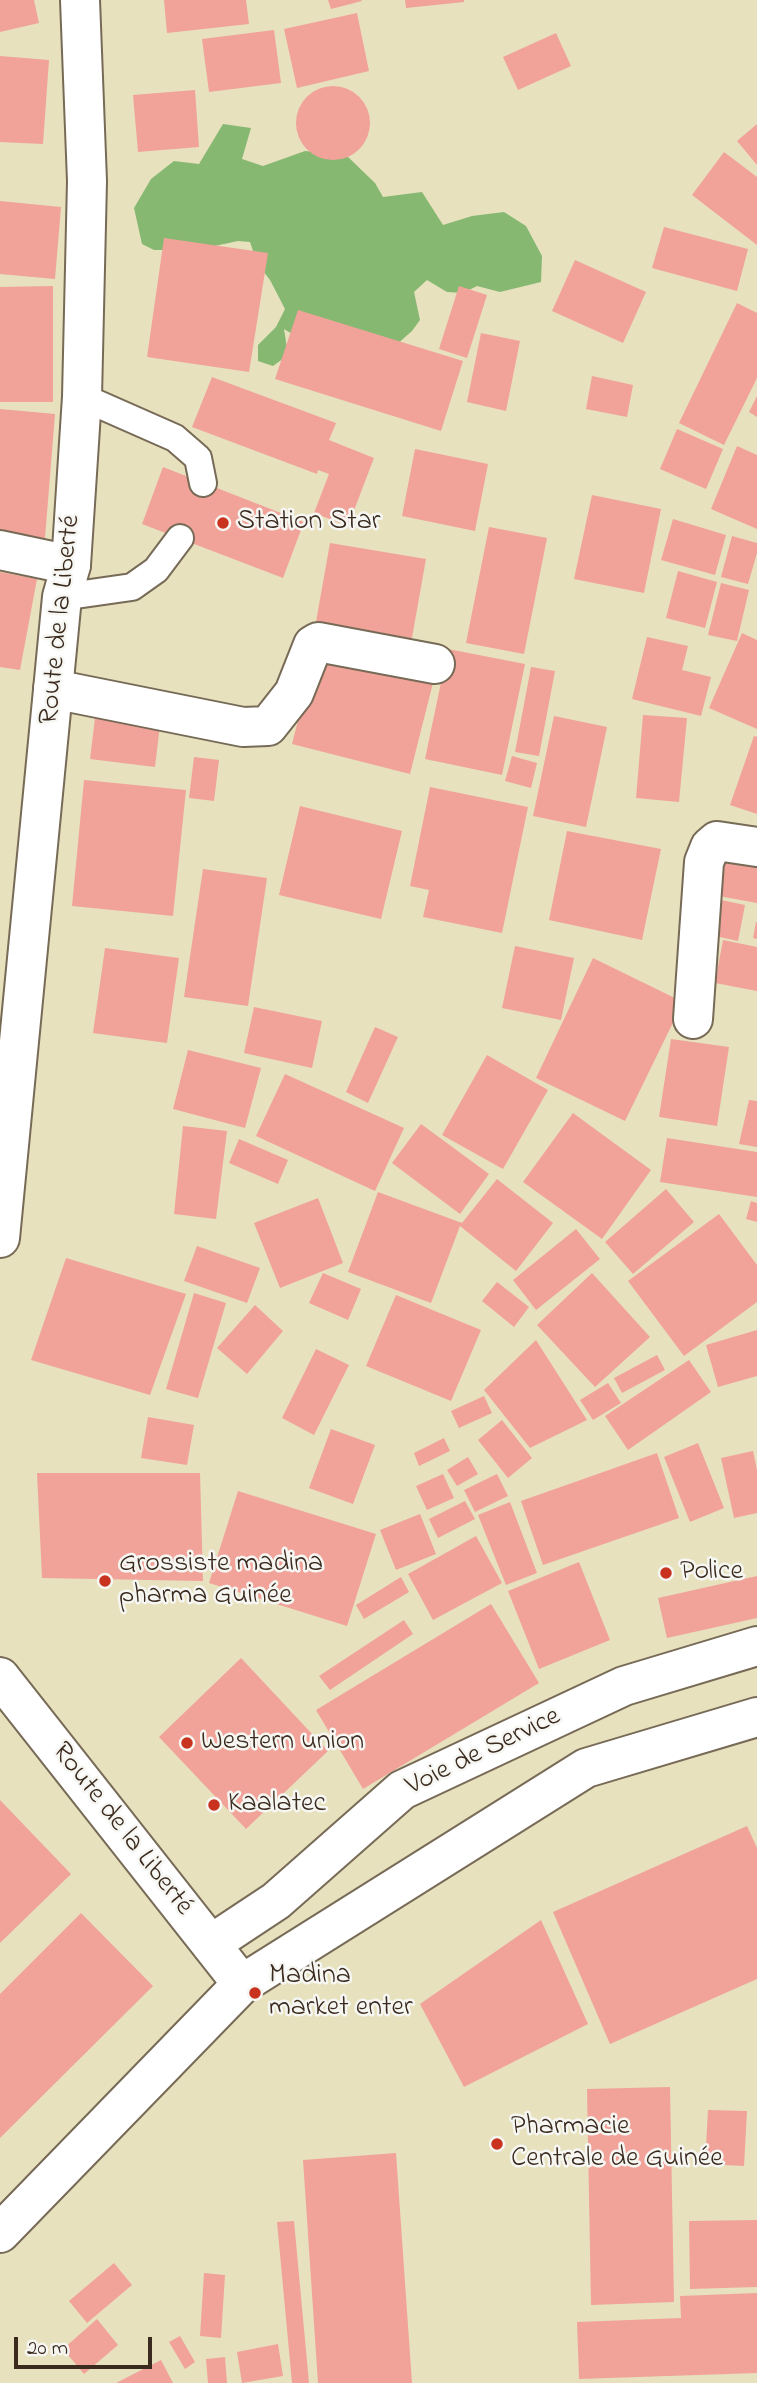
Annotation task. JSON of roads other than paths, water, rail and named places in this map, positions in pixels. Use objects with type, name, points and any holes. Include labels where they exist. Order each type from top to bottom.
[{"type":"main road","name":"Route de la Liberté","points":[[0,1238],[53,690],[67,581],[82,397],[87,181],[80,0]]},
{"type":"main road","points":[[0,550],[67,581]]},
{"type":"main road","points":[[53,690],[243,727],[268,726],[294,693],[313,645],[317,642],[435,664]]},
{"type":"main road","points":[[693,1019],[704,862],[710,847],[718,841],[757,847]]},
{"type":"main road","name":"Voie de Service","points":[[211,1944],[276,1902],[402,1790],[624,1686],[757,1646]]},
{"type":"main road","name":"Route de la Liberté","points":[[0,1677],[242,1984]]},
{"type":"main road","points":[[0,2233],[242,1984],[586,1768],[757,1717]]},
{"type":"lane","points":[[82,397],[176,438],[198,458],[203,482]]},
{"type":"lane","points":[[67,581],[132,587],[156,570],[180,538]]},
{"type":"place","name":"Station Star","points":[[223,523]]},
{"type":"place","name":"Police","points":[[666,1573]]},
{"type":"place","name":"Grossiste madina pharma Guinée","points":[[105,1581]]},
{"type":"place","name":"Western union","points":[[187,1743]]},
{"type":"place","name":"Kaalatec","points":[[214,1805]]},
{"type":"place","name":"Madina market enter","points":[[255,1993]]},
{"type":"place","name":"Pharmacie Centrale de Guinée","points":[[497,2144]]}]
